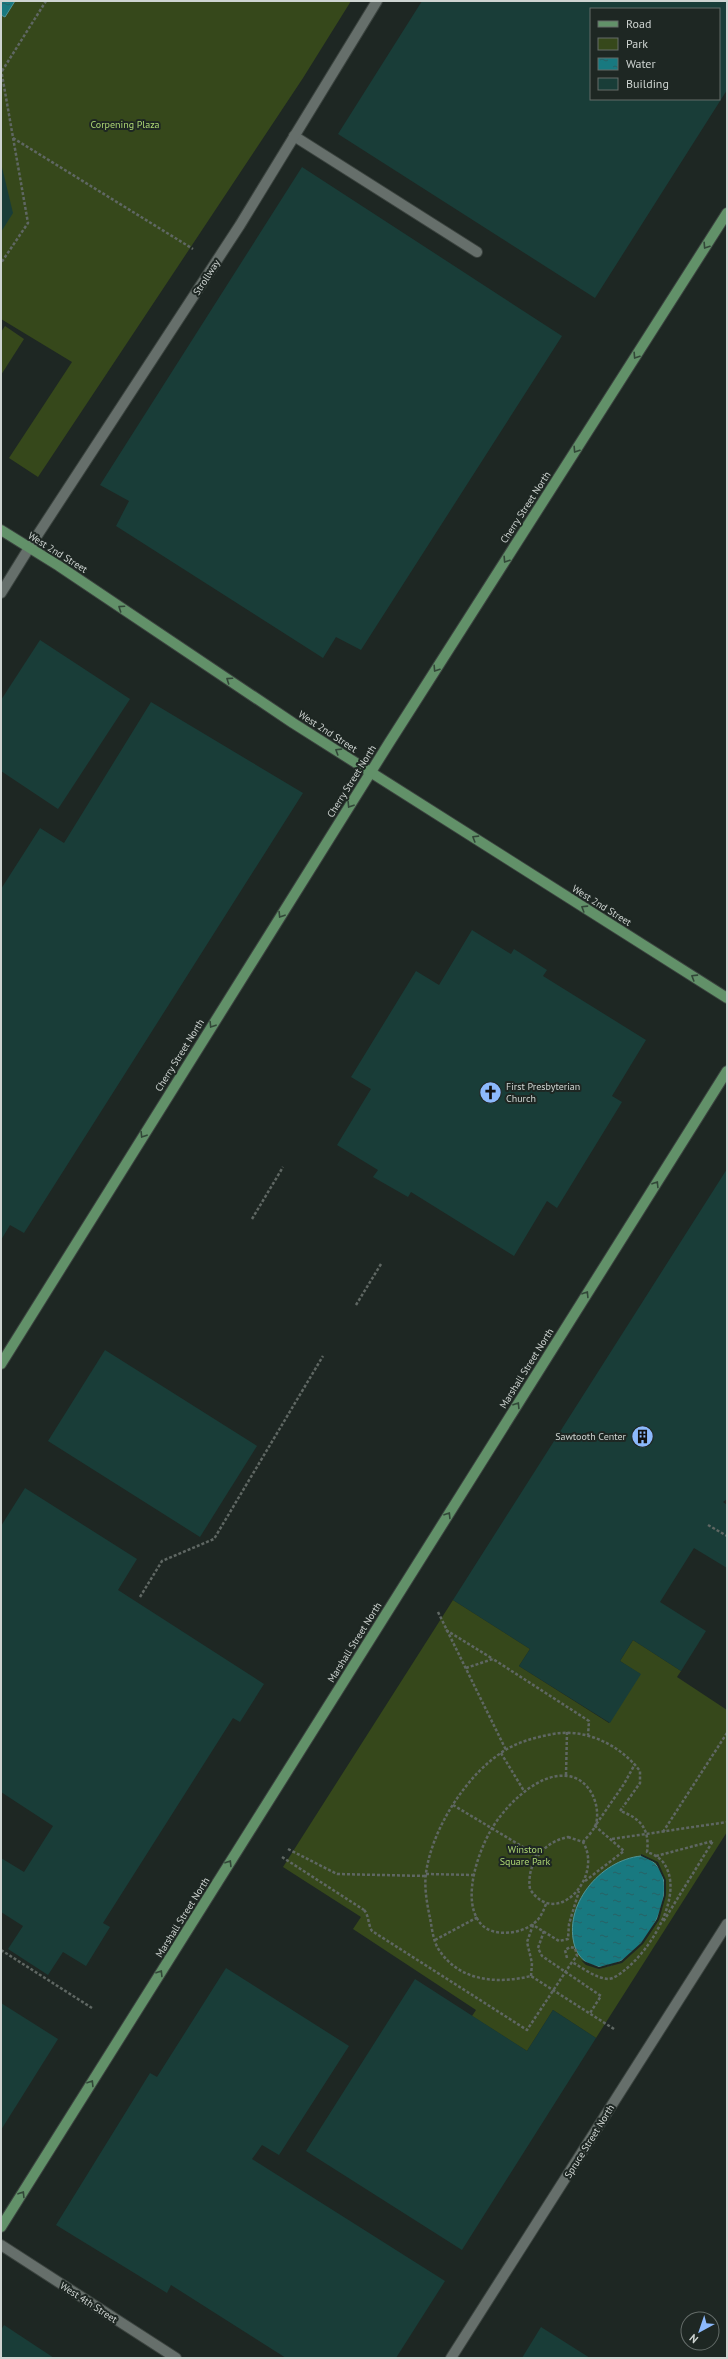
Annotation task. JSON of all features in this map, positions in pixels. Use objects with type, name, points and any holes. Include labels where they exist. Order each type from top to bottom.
[{"type":"main road","name":"Cherry Street North","points":[[1,1364],[371,772],[727,213]]},
{"type":"main road","name":"West 2nd Street","points":[[1,530],[371,772],[727,998]]},
{"type":"main road","name":"Marshall Street North","points":[[1,2226],[727,1071]]},
{"type":"street","name":"Strollway","points":[[1,593],[216,262],[377,1]]},
{"type":"street","points":[[294,136],[477,252]]},
{"type":"street","name":"Spruce Street North","points":[[451,2358],[727,1924]]},
{"type":"street","name":"West 4th Street","points":[[1,2245],[176,2358]]},
{"type":"path","points":[[1,263],[28,223],[1,70],[46,1]]},
{"type":"path","points":[[13,138],[216,262]]},
{"type":"path","points":[[252,1219],[283,1167]]},
{"type":"path","points":[[356,1304],[381,1264]]},
{"type":"path","points":[[140,1597],[162,1561],[214,1539],[323,1356]]},
{"type":"path","points":[[708,1525],[727,1536]]},
{"type":"path","points":[[438,1612],[506,1750]]},
{"type":"path","points":[[446,1629],[589,1721],[588,1735]]},
{"type":"path","points":[[466,1668],[494,1659]]},
{"type":"path","points":[[566,1775],[567,1732]]},
{"type":"path","points":[[614,2028],[531,1976],[500,1981],[482,1980],[452,1965],[439,1949],[435,1940],[428,1909],[426,1875],[430,1857],[453,1805],[473,1778],[501,1753],[537,1737],[567,1732],[588,1735],[608,1744],[635,1764],[640,1771],[640,1783],[620,1811],[634,1815],[644,1825],[649,1840],[647,1852],[663,1861],[669,1883],[667,1908],[663,1922]]},
{"type":"path","points":[[663,1832],[727,1733]]},
{"type":"path","points":[[501,1753],[524,1791]]},
{"type":"path","points":[[583,1842],[624,1784],[635,1764]]},
{"type":"path","points":[[533,1924],[506,1933],[492,1931],[482,1924],[478,1917],[472,1900],[474,1875],[482,1848],[493,1827],[524,1791],[540,1782],[566,1775],[580,1779],[590,1790],[597,1814],[595,1826]]},
{"type":"path","points":[[453,1805],[493,1827],[538,1856]]},
{"type":"path","points":[[612,1839],[727,1822]]},
{"type":"path","points":[[533,1924],[559,1941],[568,1939],[569,1924],[579,1890],[583,1883],[591,1874],[624,1851],[612,1839],[595,1826]]},
{"type":"path","points":[[579,1890],[571,1897],[559,1903],[546,1904],[540,1902],[530,1889],[530,1872],[542,1849],[558,1839],[568,1837],[583,1842],[589,1856],[583,1883]]},
{"type":"path","points":[[572,1962],[596,1976],[609,1979],[620,1974],[642,1954],[713,1841],[656,1856]]},
{"type":"path","points":[[288,1849],[337,1874],[474,1875]]},
{"type":"path","points":[[282,1857],[364,1910],[367,1913],[368,1925],[372,1931],[527,2030],[577,1956],[575,1948],[570,1947],[565,1950],[567,1958]]},
{"type":"path","points":[[531,1976],[532,1963],[527,1942],[533,1924],[541,1915],[546,1904]]},
{"type":"path","points":[[435,1940],[478,1917]]},
{"type":"path","points":[[544,1931],[538,1948],[542,1956],[601,1996],[590,2013]]},
{"type":"path","points":[[1,1950],[92,2008]]},
{"type":"green space","name":"Corpening Plaza","points":[[1,1],[351,1],[303,78],[38,477],[9,458],[72,362],[1,319]]},
{"type":"green space","points":[[5,326],[24,339],[1,375],[1,332]]},
{"type":"green space","name":"Winston Square Park","points":[[453,1600],[530,1649],[519,1666],[609,1723],[640,1674],[620,1661],[633,1640],[681,1671],[677,1677],[727,1710],[727,1832],[596,2038],[553,2010],[527,2051],[472,2016],[476,2010],[353,1929],[361,1917],[283,1867]]},
{"type":"water","points":[[1,1],[15,1],[5,17],[1,15]]},
{"type":"water","points":[[641,1856],[657,1866],[664,1882],[663,1902],[655,1922],[643,1942],[627,1957],[609,1966],[591,1965],[581,1958],[577,1952],[572,1931],[574,1916],[579,1901],[599,1876],[612,1866],[626,1859]]},
{"type":"pier","points":[[641,1854],[658,1862],[666,1880],[666,1895],[659,1920],[643,1944],[622,1963],[599,1969],[586,1965],[581,1960],[599,1967],[621,1961],[641,1943],[657,1919],[664,1895],[664,1880],[656,1863],[641,1856]]},
{"type":"building","points":[[422,1],[727,1],[727,90],[595,298],[338,134]]},
{"type":"building","points":[[1,163],[13,213],[1,232]]},
{"type":"building","points":[[302,167],[562,336],[361,650],[336,637],[323,658],[116,526],[129,501],[100,485]]},
{"type":"building","points":[[40,640],[130,699],[58,809],[1,771],[1,700]]},
{"type":"building","points":[[151,702],[303,793],[24,1233],[10,1225],[1,1240],[1,889],[40,828],[64,843]]},
{"type":"building","name":"First Presbyterian Church","points":[[472,930],[511,954],[514,949],[547,970],[543,976],[646,1040],[612,1096],[622,1102],[557,1208],[547,1201],[514,1256],[411,1192],[408,1197],[373,1177],[378,1170],[337,1145],[371,1089],[351,1077],[416,971],[439,985]]},
{"type":"building","name":"Sawtooth Center","points":[[727,1169],[727,1499],[723,1502],[727,1505],[727,1568],[694,1548],[660,1602],[706,1631],[681,1671],[633,1640],[620,1661],[641,1674],[610,1723],[519,1666],[530,1649],[453,1600]]},
{"type":"building","points":[[105,1350],[257,1446],[200,1537],[48,1441]]},
{"type":"building","points":[[25,1488],[137,1559],[118,1590],[264,1684],[240,1722],[233,1718],[103,1923],[110,1927],[86,1966],[63,1952],[48,1975],[8,1949],[23,1926],[1,1912],[1,1858],[24,1872],[53,1826],[1,1792],[1,1526]]},
{"type":"building","points":[[226,1968],[349,2046],[279,2155],[262,2145],[252,2159],[445,2281],[396,2358],[286,2358],[171,2285],[167,2293],[56,2225],[150,2073],[157,2077]]},
{"type":"building","points":[[415,1979],[527,2051],[553,2010],[596,2038],[462,2250],[306,2151]]},
{"type":"building","points":[[1,2003],[58,2039],[1,2130]]},
{"type":"building","points":[[4,2325],[54,2358],[1,2358],[1,2330]]},
{"type":"building","points":[[541,2327],[590,2358],[522,2358]]},
{"type":"place","name":"First Presbyterian Church","points":[[491,1092]]},
{"type":"place","name":"Sawtooth Center","points":[[642,1436]]}]
